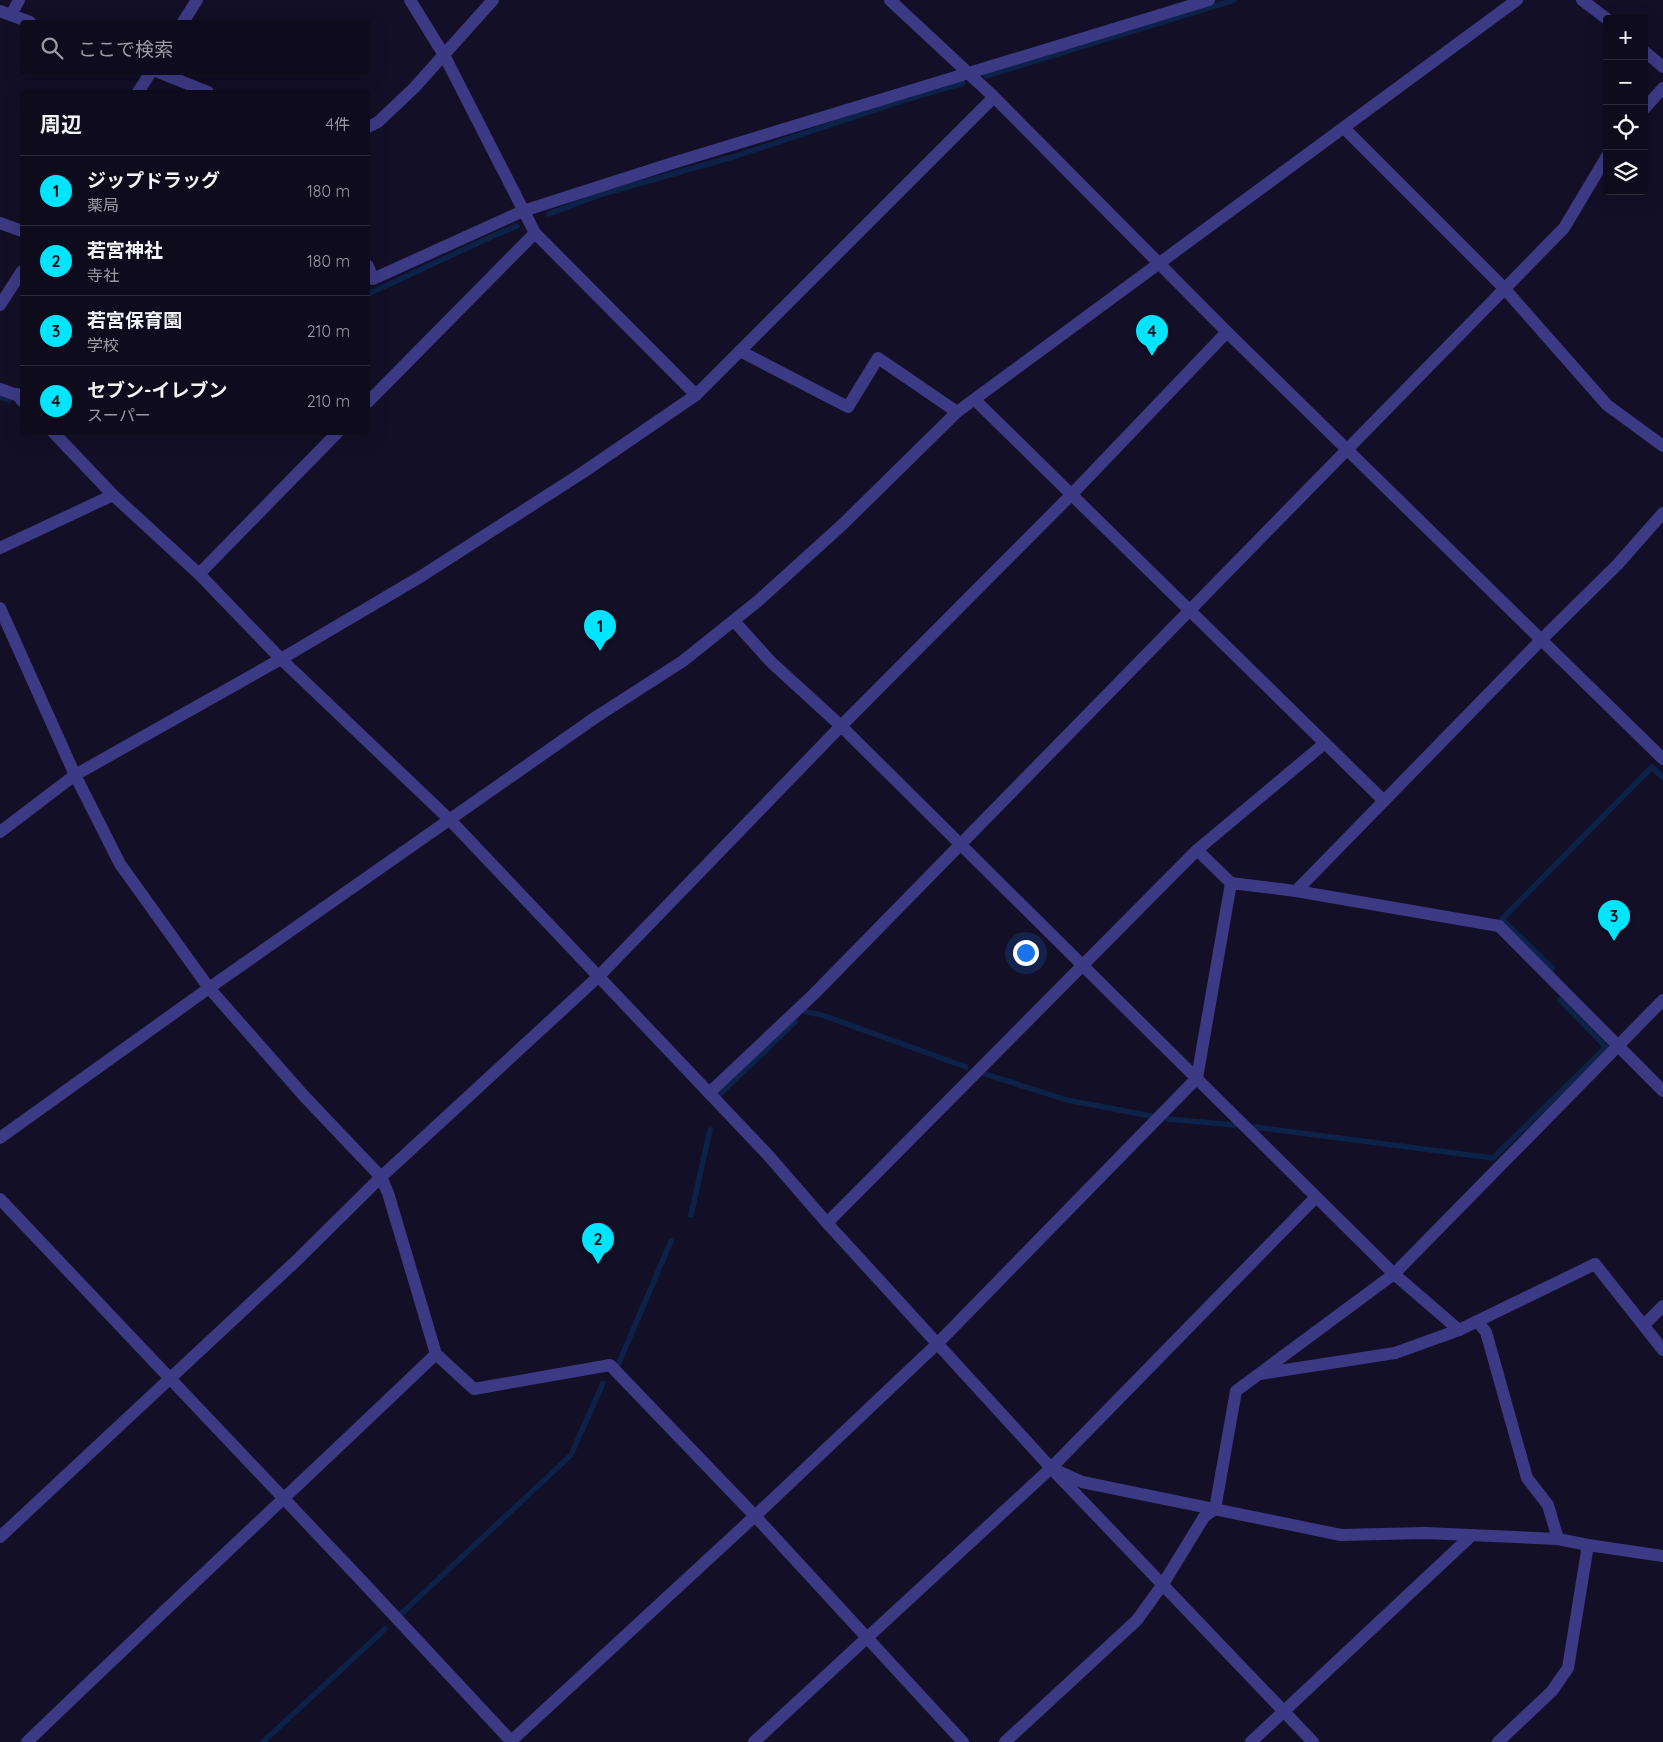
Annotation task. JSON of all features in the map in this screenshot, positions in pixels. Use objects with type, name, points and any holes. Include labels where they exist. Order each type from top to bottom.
[{"type":"street","points":[[19,0],[6,13],[25,20]]},
{"type":"street","points":[[184,20],[197,0]]},
{"type":"street","points":[[410,0],[444,55],[535,233],[696,395]]},
{"type":"street","points":[[370,126],[378,122],[414,88],[493,0]]},
{"type":"street","points":[[890,0],[994,97],[1227,332],[1663,758]]},
{"type":"street","points":[[370,280],[523,211],[676,162],[1210,0]]},
{"type":"street","points":[[0,1138],[209,988],[596,718],[682,661],[758,602],[842,525],[957,412],[1517,0]]},
{"type":"street","points":[[1582,0],[1603,16]]},
{"type":"street","points":[[1648,54],[1663,67]]},
{"type":"street","points":[[139,90],[149,75]]},
{"type":"street","points":[[166,75],[203,90]]},
{"type":"street","points":[[1648,105],[1663,88]]},
{"type":"street","points":[[0,832],[75,775],[281,659],[428,572],[582,473],[696,395],[994,97]]},
{"type":"street","points":[[1344,128],[1504,288],[1607,405],[1663,446]]},
{"type":"street","points":[[710,1093],[814,994],[1564,228],[1603,163]]},
{"type":"street","points":[[0,223],[20,230]]},
{"type":"street","points":[[370,400],[535,233]]},
{"type":"street","points":[[0,305],[20,275]]},
{"type":"street","points":[[0,1537],[296,1261],[381,1177],[599,976],[841,726],[1072,495],[1227,332]]},
{"type":"street","points":[[740,351],[848,406],[878,358],[957,412]]},
{"type":"street","points":[[0,389],[20,397]]},
{"type":"street","points":[[975,400],[1384,801]]},
{"type":"street","points":[[56,435],[113,495],[198,574],[281,659],[450,820],[710,1093],[1051,1468],[1313,1742]]},
{"type":"street","points":[[198,574],[335,435]]},
{"type":"street","points":[[0,548],[113,495]]},
{"type":"street","points":[[1296,891],[1541,640],[1618,564],[1662,516]]},
{"type":"street","points":[[0,608],[75,775],[120,864],[209,988],[304,1096],[381,1177],[388,1193],[436,1354],[474,1389],[610,1365],[755,1516],[963,1742]]},
{"type":"street","points":[[734,621],[771,662],[841,726],[1394,1274],[1459,1330]]},
{"type":"street","points":[[827,1223],[1196,850],[1325,743]]},
{"type":"street","points":[[1196,850],[1231,883],[1296,891],[1499,926],[1663,1091]]},
{"type":"street","points":[[0,1199],[511,1742],[938,1343],[1197,1078],[1231,883]]},
{"type":"street","points":[[1005,1742],[1137,1620],[1163,1584],[1204,1517],[1215,1509],[1236,1391],[1394,1274],[1663,1000]]},
{"type":"street","points":[[754,1742],[1051,1468],[1316,1197]]},
{"type":"street","points":[[1258,1374],[1395,1353],[1459,1330],[1594,1264],[1663,1350]]},
{"type":"street","points":[[1644,1325],[1663,1306]]},
{"type":"street","points":[[1477,1321],[1486,1332],[1527,1478],[1548,1505],[1558,1538]]},
{"type":"street","points":[[27,1742],[436,1354]]},
{"type":"street","points":[[1051,1468],[1082,1482],[1341,1535],[1425,1533],[1558,1538],[1588,1545],[1663,1556]]},
{"type":"street","points":[[1251,1742],[1472,1535]]},
{"type":"street","points":[[1498,1742],[1552,1691],[1568,1668],[1588,1545]]},
{"type":"waterway","points":[[986,76],[1234,0]]},
{"type":"waterway","points":[[549,214],[599,195],[736,156],[905,100],[963,83]]},
{"type":"waterway","points":[[370,293],[517,226]]},
{"type":"waterway","points":[[0,397],[9,400]]},
{"type":"waterway","points":[[1552,968],[1502,919],[1652,767],[1663,778]]},
{"type":"waterway","points":[[1255,1127],[1493,1158],[1606,1047],[1560,1000]]},
{"type":"waterway","points":[[806,1012],[822,1015],[966,1067]]},
{"type":"waterway","points":[[721,1093],[795,1022]]},
{"type":"waterway","points":[[985,1074],[1067,1100],[1151,1116]]},
{"type":"waterway","points":[[1168,1119],[1234,1125]]},
{"type":"waterway","points":[[691,1215],[710,1130]]},
{"type":"waterway","points":[[618,1365],[671,1241]]},
{"type":"waterway","points":[[402,1613],[571,1455],[603,1383]]},
{"type":"waterway","points":[[263,1742],[385,1629]]},
{"type":"place","name":"セブン-イレブン","points":[[1152,356]]},
{"type":"place","name":"ジップドラッグ","points":[[600,651]]},
{"type":"place","name":"若宮保育園","points":[[1614,941]]},
{"type":"place","name":"若宮神社","points":[[598,1264]]}]
